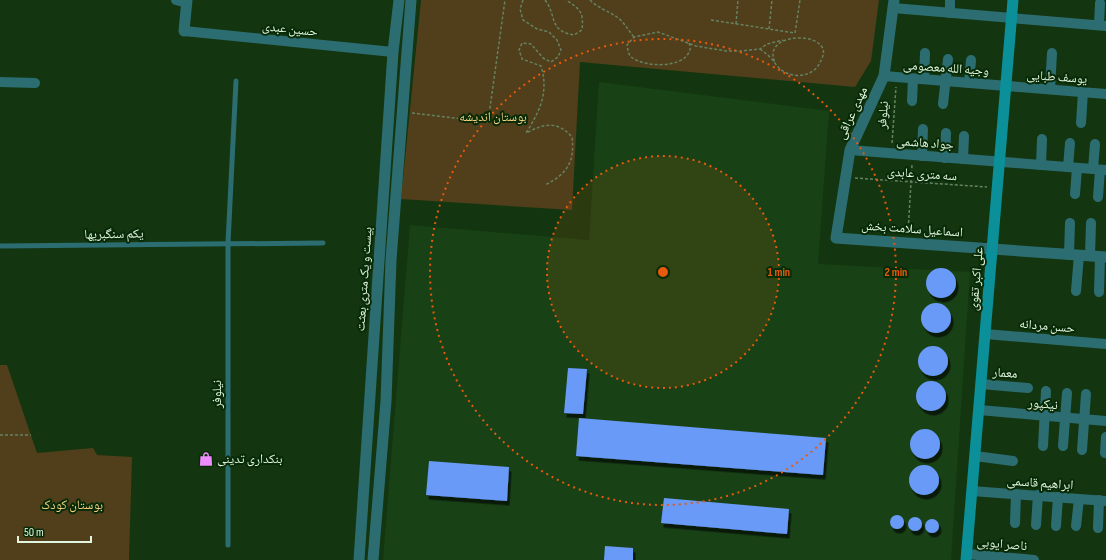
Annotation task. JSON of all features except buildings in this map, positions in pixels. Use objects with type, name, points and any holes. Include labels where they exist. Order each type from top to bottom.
[{"type":"main road","name":"علی اکبر تقوی","points":[[966,557],[1013,0]]},
{"type":"street","points":[[176,0],[187,1],[184,31]]},
{"type":"street","name":"بیست و یک متری بعثت","points":[[359,560],[393,52],[399,0]]},
{"type":"street","name":"بیست و یک متری بعثت","points":[[373,560],[386,401],[390,260],[412,0]]},
{"type":"street","points":[[950,0],[950,13]]},
{"type":"street","points":[[893,4],[950,13],[1103,25],[1100,2]]},
{"type":"street","name":"مهدی عراقی","points":[[836,238],[850,150],[884,76],[893,4]]},
{"type":"street","name":"حسین عبدی","points":[[184,31],[393,52]]},
{"type":"street","points":[[1050,89],[1052,52]]},
{"type":"street","points":[[924,79],[925,53]]},
{"type":"street","points":[[943,104],[948,59]]},
{"type":"street","points":[[969,83],[971,60]]},
{"type":"street","name":"وجیه الله معصومی","points":[[884,76],[1006,86]]},
{"type":"street","points":[[912,101],[913,78]]},
{"type":"street","points":[[0,82],[35,83]]},
{"type":"street","name":"یوسف طبایی","points":[[1006,86],[1106,94]]},
{"type":"street","points":[[1081,123],[1083,92]]},
{"type":"street","points":[[917,155],[923,129]]},
{"type":"street","points":[[945,158],[946,133]]},
{"type":"street","points":[[963,159],[964,136]]},
{"type":"street","points":[[1041,165],[1042,139]]},
{"type":"street","points":[[1070,143],[1075,194]]},
{"type":"street","points":[[1095,144],[1100,170],[1098,196]]},
{"type":"street","name":"جواد هاشمی","points":[[850,150],[1100,170]]},
{"type":"street","points":[[1070,223],[1089,256],[1099,292]]},
{"type":"street","points":[[1076,291],[1089,256],[1090,223]]},
{"type":"street","name":"اسماعیل سلامت بخش","points":[[836,238],[1089,256]]},
{"type":"street","name":"حسن مردانه","points":[[985,334],[1106,344]]},
{"type":"street","name":"معمار","points":[[981,384],[1028,388]]},
{"type":"street","points":[[1044,446],[1046,391]]},
{"type":"street","points":[[1063,446],[1067,393]]},
{"type":"street","points":[[1082,450],[1086,394]]},
{"type":"street","name":"نیکپور","points":[[979,410],[1065,419],[1106,421]]},
{"type":"street","points":[[1105,453],[1106,437]]},
{"type":"street","points":[[975,456],[1013,460]]},
{"type":"street","name":"ابراهیم قاسمی","points":[[972,491],[1102,501]]},
{"type":"street","points":[[1015,523],[1016,494]]},
{"type":"street","points":[[1036,525],[1038,495]]},
{"type":"street","points":[[1056,526],[1058,497]]},
{"type":"street","points":[[1076,526],[1079,499]]},
{"type":"street","points":[[1098,528],[1102,501]]},
{"type":"street","name":"ناصر ایوبی","points":[[966,557],[1034,560]]},
{"type":"lane","name":"نیلوفر","points":[[228,545],[228,243],[236,81]]},
{"type":"lane","name":"یکم سنگبریها","points":[[0,246],[324,243]]},
{"type":"path","points":[[402,111],[488,122],[505,0]]},
{"type":"path","points":[[523,0],[520,9],[523,20],[537,29],[549,32],[557,40],[561,50],[558,57],[551,62],[543,58],[531,44],[522,43],[519,50],[522,59],[541,66],[544,80],[544,99],[526,133],[544,125],[557,126],[565,130],[572,137],[572,153],[568,167],[558,179],[546,186]]},
{"type":"path","points":[[545,0],[553,20],[559,29],[567,34],[574,35],[582,30],[583,19],[580,11],[566,0]]},
{"type":"path","points":[[590,0],[599,8],[620,20],[634,37]]},
{"type":"path","points":[[736,24],[738,0]]},
{"type":"path","points":[[769,29],[772,0]]},
{"type":"path","points":[[711,20],[795,33],[800,0]]},
{"type":"path","points":[[689,43],[689,54],[673,64],[649,64],[638,62],[630,55],[627,45],[634,37],[658,32],[714,50],[741,51],[760,49],[767,44],[795,37],[813,40],[820,44],[824,50],[822,60],[817,68],[810,74],[801,76],[791,75],[780,70],[775,63],[760,49]]},
{"type":"path","points":[[775,63],[773,54],[776,46],[784,40]]},
{"type":"path","name":"نیلوفر","points":[[892,153],[897,77]]},
{"type":"path","points":[[907,243],[911,182],[917,155]]},
{"type":"path","name":"سه متری عابدی","points":[[845,177],[997,187]]},
{"type":"path","points":[[0,435],[31,435]]},
{"type":"shaded area","points":[[599,82],[829,111],[818,264],[970,272],[951,560],[383,560],[410,225],[589,240]]},
{"type":"green space","name":"بوستان اندیشه","points":[[421,0],[879,0],[871,61],[855,87],[580,62],[572,210],[401,199]]},
{"type":"green space","name":"بوستان کودک","points":[[0,365],[7,365],[37,453],[93,448],[97,455],[132,457],[129,560],[0,560]]},
{"type":"place","name":"بنکداری تدینی","points":[[206,459]]}]
